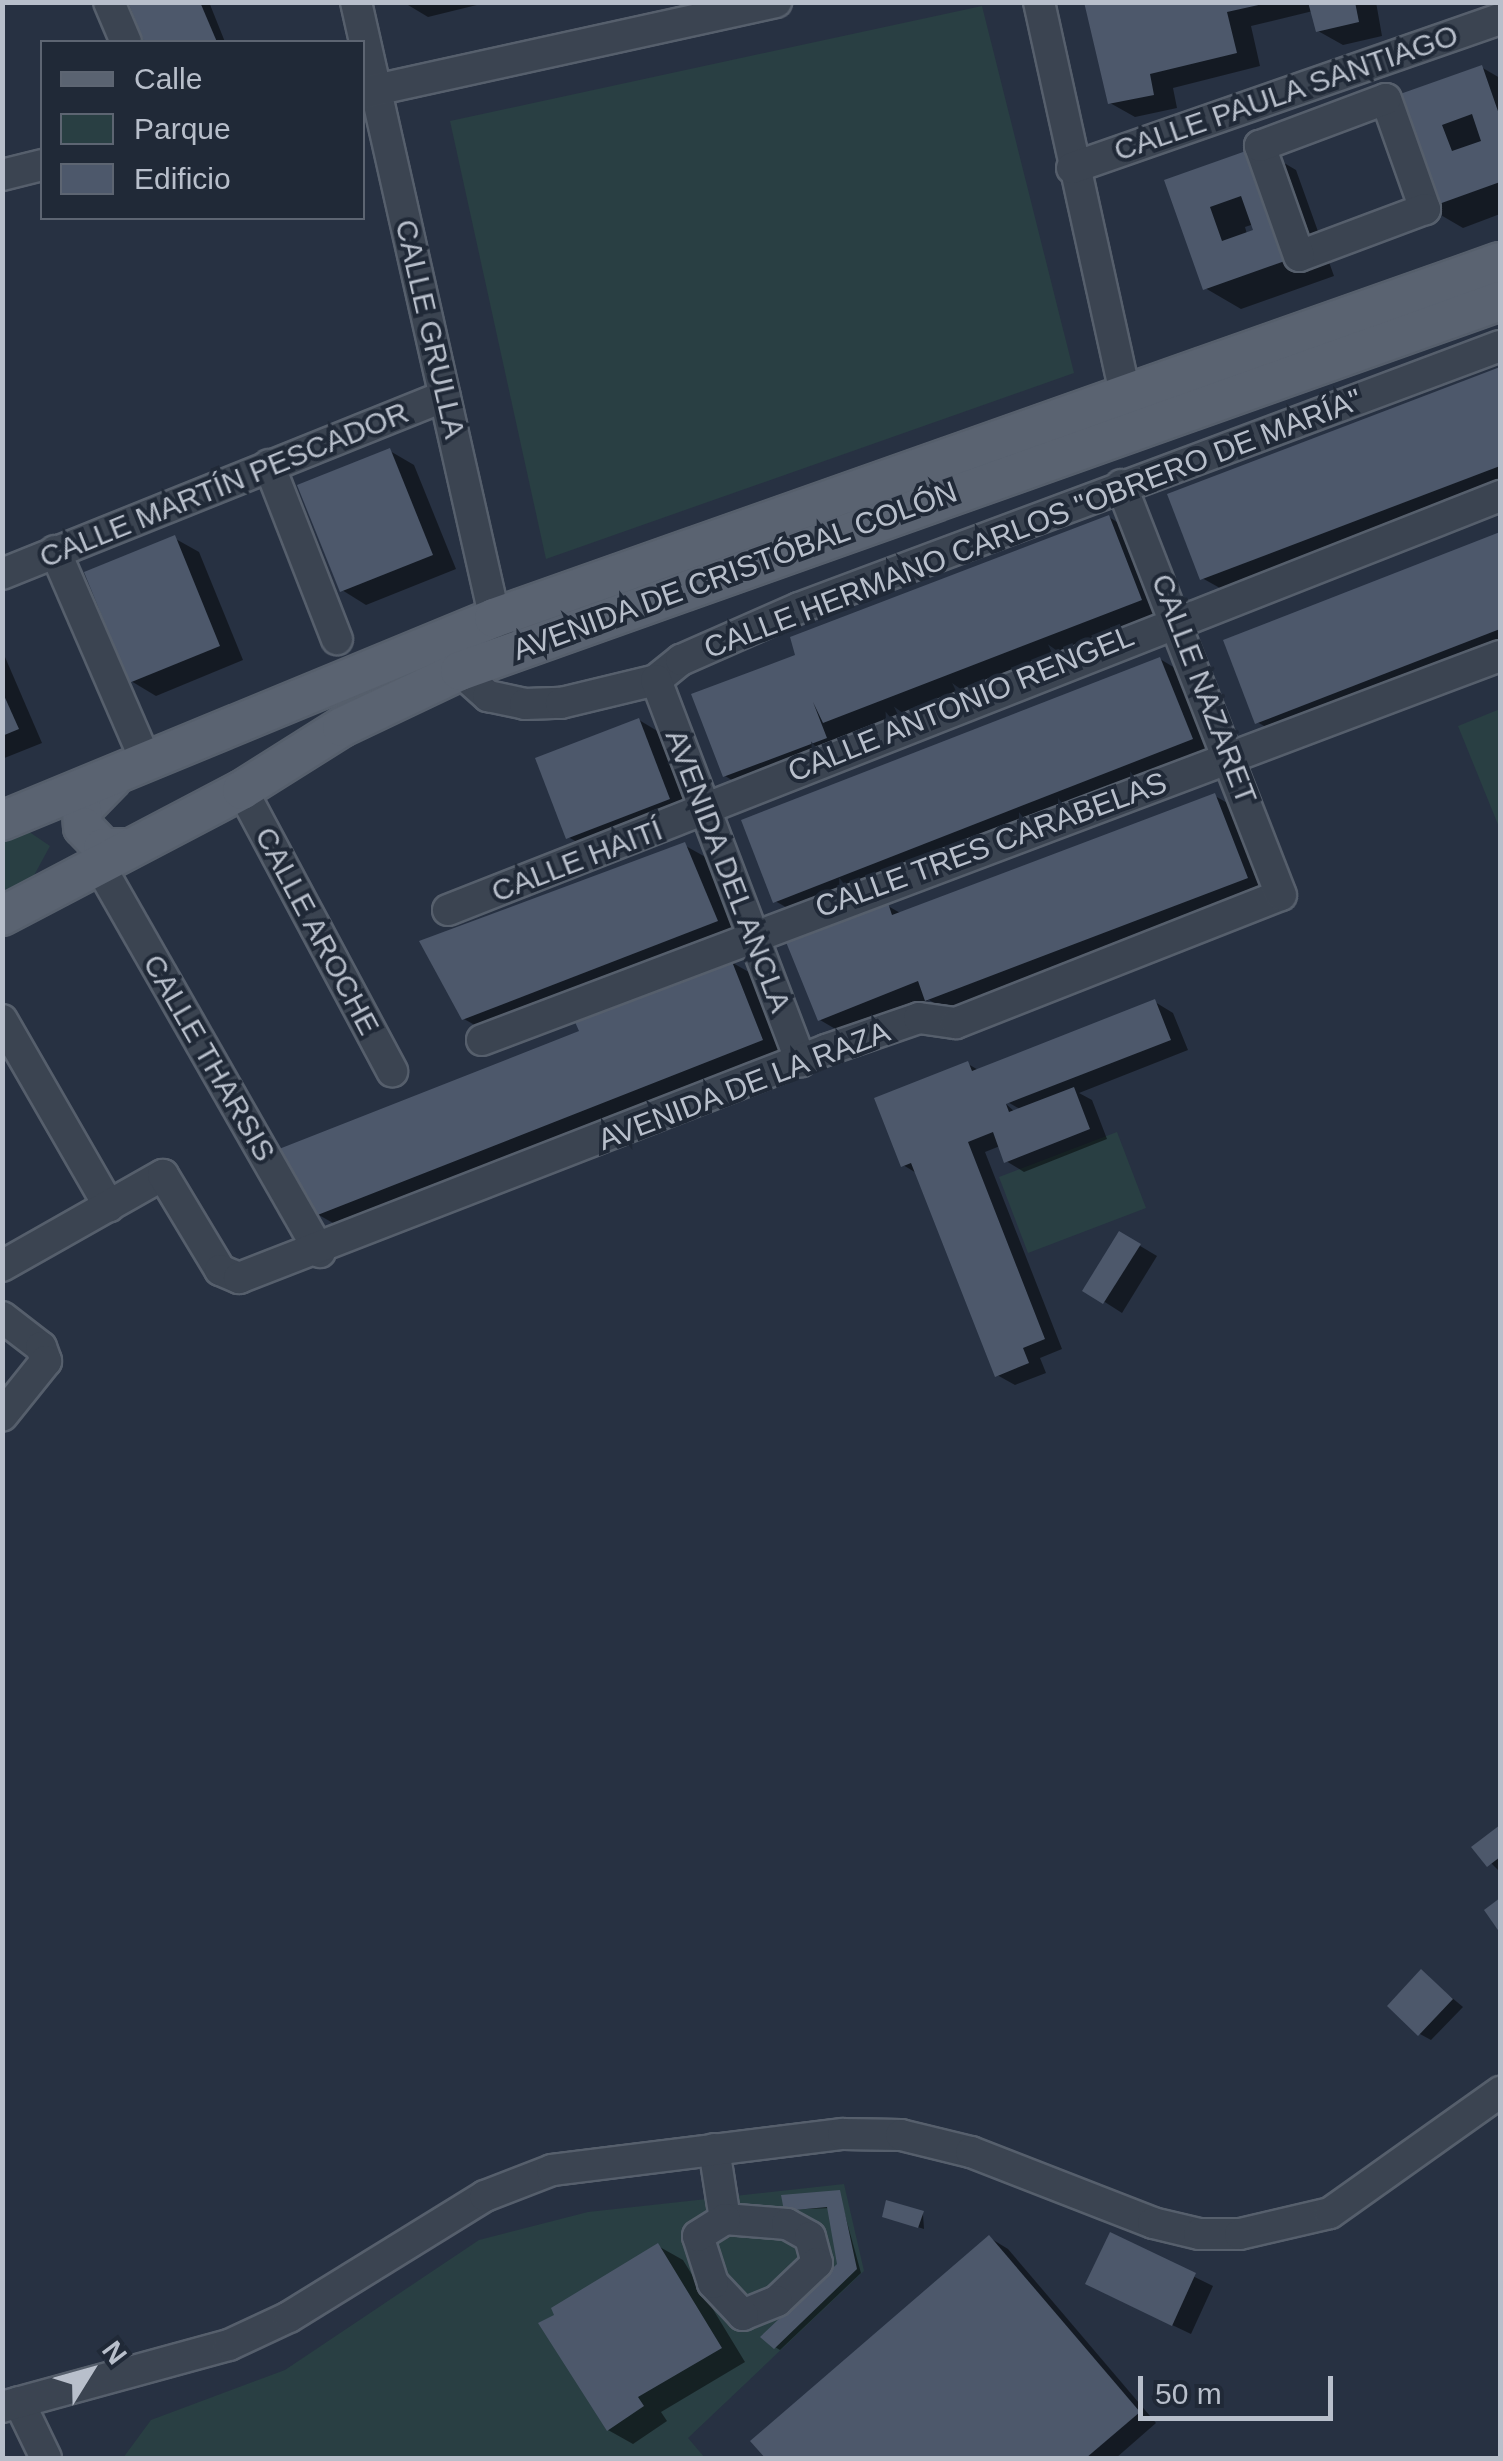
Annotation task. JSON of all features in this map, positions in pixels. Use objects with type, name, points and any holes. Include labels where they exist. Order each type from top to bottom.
[{"type":"main road","name":"AVENIDA DE CRISTÓBAL COLÓN","points":[[15,816],[494,618],[1500,262]]},
{"type":"main road","name":"AVENIDA DE CRISTÓBAL COLÓN","points":[[2,916],[242,790],[342,727],[460,670],[1500,301]]},
{"type":"main road","points":[[113,856],[84,826],[82,810],[93,792],[134,767]]},
{"type":"main road","points":[[15,816],[54,819],[65,832],[65,862],[55,886]]},
{"type":"street","points":[[109,2],[125,40]]},
{"type":"street","name":"CALLE GRULLA","points":[[356,2],[362,40]]},
{"type":"street","points":[[369,91],[700,11],[776,2]]},
{"type":"street","points":[[1039,2],[1072,168],[1126,392]]},
{"type":"street","name":"CALLE PAULA SANTIAGO","points":[[1072,168],[1500,19]]},
{"type":"street","name":"CALLE GRULLA","points":[[365,64],[504,655]]},
{"type":"street","points":[[1386,99],[1425,208],[1299,256],[1260,146],[1386,99]]},
{"type":"street","points":[[2,175],[40,166]]},
{"type":"street","name":"CALLE HERMANO CARLOS \"OBRERO DE MARÍA\"","points":[[460,670],[488,696],[525,704],[560,703],[656,680],[681,660],[799,608],[1500,346]]},
{"type":"street","name":"CALLE MARTÍN PESCADOR","points":[[2,574],[446,396]]},
{"type":"street","points":[[269,465],[337,639]]},
{"type":"street","name":"CALLE NAZARET","points":[[1122,485],[1178,620],[1282,895]]},
{"type":"street","name":"CALLE ANTONIO RENGEL","points":[[705,812],[730,796],[1500,496]]},
{"type":"street","points":[[55,551],[134,767]]},
{"type":"street","name":"CALLE TRES CARABELAS","points":[[482,1040],[752,933],[1500,656]]},
{"type":"street","name":"AVENIDA DEL ANCLA","points":[[656,680],[801,1061]]},
{"type":"street","name":"CALLE AROCHE","points":[[242,790],[392,1071]]},
{"type":"street","name":"CALLE HAITÍ","points":[[448,910],[705,812]]},
{"type":"street","name":"CALLE THARSIS","points":[[113,856],[320,1252]]},
{"type":"street","name":"AVENIDA DE LA RAZA","points":[[109,1206],[164,1174],[220,1270],[239,1278],[320,1252],[801,1061],[920,1018],[956,1023],[1282,895]]},
{"type":"street","points":[[2,1020],[109,1206],[2,1266]]},
{"type":"street","points":[[2,1316],[41,1347],[46,1361],[2,1416]]},
{"type":"street","points":[[46,2458],[11,2404],[229,2345],[289,2317],[485,2196],[552,2170],[843,2134],[901,2135],[971,2152],[1152,2223],[1200,2234],[1240,2234],[1330,2213],[1500,2092]]},
{"type":"street","points":[[714,2148],[725,2219]]},
{"type":"green space","points":[[982,6],[1074,373],[546,559],[450,121]]},
{"type":"green space","points":[[1500,709],[1500,826],[1499,827],[1458,726]]},
{"type":"green space","points":[[25,829],[50,846],[31,881],[3,897],[3,838]]},
{"type":"green space","points":[[1117,1132],[1146,1208],[1028,1253],[999,1177]]},
{"type":"green space","points":[[844,2184],[864,2271],[688,2438],[705,2458],[123,2458],[151,2420],[285,2370],[479,2240],[588,2212]]},
{"type":"building","points":[[128,2],[200,2],[216,40],[143,40]]},
{"type":"building","points":[[1084,2],[1263,4],[1227,12],[1237,53],[1150,74],[1154,95],[1108,104]]},
{"type":"building","points":[[1308,2],[1355,2],[1359,22],[1316,32]]},
{"type":"building","points":[[1482,65],[1500,117],[1500,182],[1425,209],[1386,99]],"holes":[[[1472,114],[1481,141],[1452,151],[1442,125]]]},
{"type":"building","points":[[1260,146],[1299,256],[1203,290],[1164,180]],"holes":[[[1241,196],[1253,230],[1222,241],[1210,207]]]},
{"type":"building","points":[[1500,367],[1500,466],[1200,580],[1167,494]]},
{"type":"building","points":[[390,448],[433,555],[340,592],[297,485]]},
{"type":"building","points":[[1109,515],[1142,600],[823,723],[813,702],[827,738],[723,777],[691,694],[795,655],[790,637]]},
{"type":"building","points":[[1500,532],[1500,629],[1255,724],[1223,640]]},
{"type":"building","points":[[175,535],[220,646],[129,683],[84,572]]},
{"type":"building","points":[[1160,657],[1193,739],[773,903],[741,820]]},
{"type":"building","points":[[2,691],[19,729],[2,736]]},
{"type":"building","points":[[639,718],[670,799],[566,839],[535,758]]},
{"type":"building","points":[[1215,793],[1248,878],[925,1001],[918,981],[818,1021],[786,942],[888,903],[892,915]]},
{"type":"building","points":[[685,842],[718,921],[462,1020],[419,941]]},
{"type":"building","points":[[731,959],[763,1040],[315,1216],[279,1149],[579,1031],[575,1022]]},
{"type":"building","points":[[1155,999],[1171,1040],[1006,1104],[1009,1112],[1074,1087],[1090,1129],[1004,1163],[993,1132],[968,1142],[1045,1339],[1023,1348],[1029,1363],[995,1377],[911,1163],[901,1167],[874,1098],[968,1061],[972,1071]]},
{"type":"building","points":[[1119,1231],[1141,1244],[1103,1304],[1082,1291]]},
{"type":"building","points":[[1500,1825],[1500,1857],[1487,1867],[1471,1847]]},
{"type":"building","points":[[1500,1898],[1500,1933],[1484,1910]]},
{"type":"building","points":[[1421,1969],[1453,1999],[1418,2036],[1387,2006]]},
{"type":"building","points":[[840,2190],[857,2269],[774,2349],[760,2337],[837,2264],[827,2207],[784,2211],[781,2195]]},
{"type":"building","points":[[886,2200],[924,2211],[918,2228],[882,2217]]},
{"type":"building","points":[[1110,2232],[1196,2273],[1172,2326],[1085,2284]]},
{"type":"building","points":[[989,2235],[1140,2412],[1086,2458],[765,2458],[750,2441]]},
{"type":"building","points":[[658,2243],[722,2348],[638,2397],[644,2406],[607,2431],[538,2323],[554,2315],[551,2308]]}]
